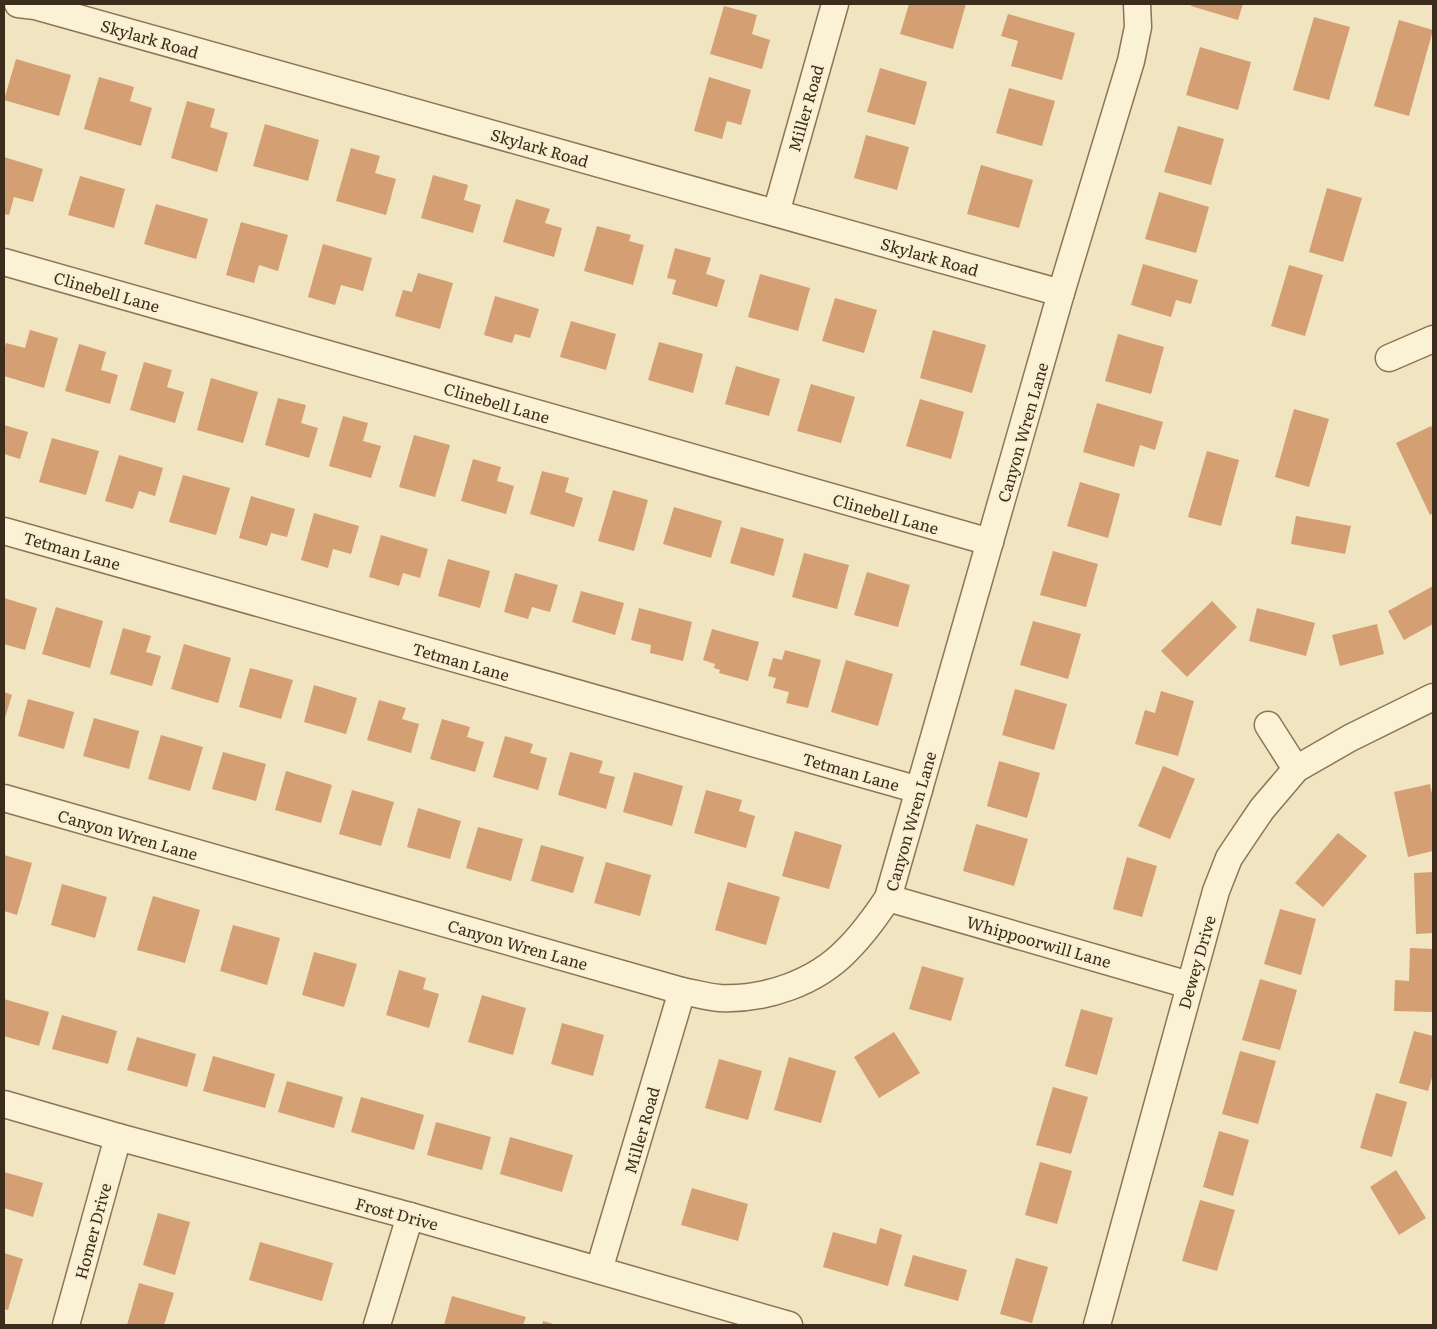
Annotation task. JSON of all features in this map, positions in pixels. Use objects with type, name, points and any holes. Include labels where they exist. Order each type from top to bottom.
[{"type":"street","name":"Skylark Road","points":[[18,4],[44,8],[1061,293]]},
{"type":"street","name":"Miller Road","points":[[776,213],[836,4]]},
{"type":"street","name":"Canyon Wren Lane","points":[[4,798],[682,991],[719,998],[752,996],[823,982],[870,924],[888,898],[1061,293],[1131,61],[1138,27],[1137,4]]},
{"type":"street","name":"Clinebell Lane","points":[[4,262],[990,542]]},
{"type":"street","points":[[1389,358],[1433,339]]},
{"type":"street","name":"Tetman Lane","points":[[4,531],[919,790]]},
{"type":"street","name":"Dewey Drive","points":[[1097,1325],[1189,986],[1216,891],[1229,858],[1262,809],[1296,769],[1350,738],[1433,697]]},
{"type":"street","points":[[1268,725],[1296,769]]},
{"type":"street","name":"Whippoorwill Lane","points":[[888,898],[1189,986]]},
{"type":"street","name":"Miller Road","points":[[599,1270],[682,991]]},
{"type":"street","name":"Frost Drive","points":[[4,1104],[118,1138],[410,1216],[599,1270],[777,1324]]},
{"type":"street","name":"Homer Drive","points":[[66,1325],[118,1138]]},
{"type":"street","points":[[378,1325],[410,1216]]},
{"type":"building","points":[[909,4],[966,4],[953,49],[900,34]]},
{"type":"building","points":[[1192,4],[1243,4],[1238,20],[1191,6]]},
{"type":"building","points":[[724,6],[757,15],[752,34],[770,40],[762,69],[710,54]]},
{"type":"building","points":[[1008,14],[1075,33],[1062,80],[1011,66],[1018,41],[1001,36]]},
{"type":"building","points":[[1314,17],[1350,27],[1329,100],[1293,90]]},
{"type":"building","points":[[1399,20],[1433,30],[1409,116],[1374,106]]},
{"type":"building","points":[[1200,47],[1251,62],[1238,110],[1186,95]]},
{"type":"building","points":[[16,59],[71,75],[59,116],[4,100]]},
{"type":"building","points":[[880,68],[927,82],[915,125],[867,112]]},
{"type":"building","points":[[99,77],[134,87],[130,101],[152,108],[141,146],[84,129]]},
{"type":"building","points":[[709,77],[751,90],[741,125],[727,121],[722,139],[694,131]]},
{"type":"building","points":[[1009,88],[1055,101],[1042,146],[996,133]]},
{"type":"building","points":[[187,101],[215,109],[210,127],[228,133],[217,172],[171,158]]},
{"type":"building","points":[[265,124],[319,140],[308,181],[253,166]]},
{"type":"building","points":[[1178,126],[1224,139],[1211,185],[1164,172]]},
{"type":"building","points":[[866,135],[909,147],[897,190],[854,178]]},
{"type":"building","points":[[351,148],[380,156],[375,173],[396,179],[386,215],[336,201]]},
{"type":"building","points":[[4,157],[43,169],[33,202],[14,197],[9,215],[4,214]]},
{"type":"building","points":[[981,165],[1033,180],[1019,228],[967,214]]},
{"type":"building","points":[[433,175],[468,185],[464,200],[481,205],[473,233],[421,218]]},
{"type":"building","points":[[80,176],[125,189],[114,228],[68,215]]},
{"type":"building","points":[[1327,188],[1362,198],[1343,262],[1309,252]]},
{"type":"building","points":[[1159,192],[1209,207],[1196,253],[1145,239]]},
{"type":"building","points":[[516,199],[550,209],[545,223],[562,228],[554,257],[503,242]]},
{"type":"building","points":[[156,204],[208,219],[196,259],[144,244]]},
{"type":"building","points":[[241,222],[288,235],[278,271],[259,265],[254,283],[226,275]]},
{"type":"building","points":[[597,226],[631,235],[629,241],[644,245],[633,285],[584,271]]},
{"type":"building","points":[[323,244],[372,258],[363,291],[341,285],[335,305],[308,297]]},
{"type":"building","points":[[675,248],[711,258],[706,274],[725,280],[717,307],[672,294],[676,280],[667,278]]},
{"type":"building","points":[[1143,264],[1198,280],[1191,304],[1176,300],[1171,317],[1131,305]]},
{"type":"building","points":[[1289,265],[1323,275],[1305,336],[1271,326]]},
{"type":"building","points":[[418,273],[453,283],[440,329],[395,316],[403,290],[412,292]]},
{"type":"building","points":[[760,274],[810,288],[798,331],[748,317]]},
{"type":"building","points":[[495,296],[539,309],[530,338],[515,334],[512,343],[484,335]]},
{"type":"building","points":[[835,298],[877,310],[864,353],[822,341]]},
{"type":"building","points":[[571,321],[616,334],[606,370],[560,357]]},
{"type":"building","points":[[30,330],[58,338],[44,388],[4,376],[4,351],[6,343],[25,348]]},
{"type":"building","points":[[933,330],[986,345],[972,393],[920,378]]},
{"type":"building","points":[[1118,334],[1164,347],[1151,394],[1105,381]]},
{"type":"building","points":[[659,342],[703,354],[693,393],[648,380]]},
{"type":"building","points":[[79,344],[106,352],[101,370],[118,375],[110,404],[65,391]]},
{"type":"building","points":[[144,362],[172,370],[167,387],[184,392],[175,423],[130,410]]},
{"type":"building","points":[[736,366],[780,379],[769,416],[725,404]]},
{"type":"building","points":[[211,378],[258,392],[243,443],[197,430]]},
{"type":"building","points":[[811,384],[855,397],[841,443],[797,431]]},
{"type":"building","points":[[278,398],[306,405],[301,423],[318,428],[309,458],[265,445]]},
{"type":"building","points":[[920,399],[964,412],[951,459],[906,446]]},
{"type":"building","points":[[1097,403],[1163,422],[1155,450],[1140,445],[1134,467],[1083,452]]},
{"type":"building","points":[[1294,409],[1329,419],[1309,487],[1275,477]]},
{"type":"building","points":[[343,416],[368,423],[363,441],[381,446],[371,478],[329,466]]},
{"type":"building","points":[[4,425],[28,432],[20,459],[4,454]]},
{"type":"building","points":[[1431,426],[1433,430],[1433,513],[1430,515],[1396,443]]},
{"type":"building","points":[[414,435],[450,445],[435,497],[399,487]]},
{"type":"building","points":[[52,438],[99,451],[86,495],[39,482]]},
{"type":"building","points":[[1207,451],[1239,460],[1221,526],[1188,517]]},
{"type":"building","points":[[119,455],[163,468],[155,496],[139,491],[133,509],[105,501]]},
{"type":"building","points":[[473,459],[501,467],[497,481],[514,486],[506,514],[461,501]]},
{"type":"building","points":[[542,471],[569,478],[565,492],[583,498],[574,527],[530,514]]},
{"type":"building","points":[[183,475],[230,488],[216,535],[169,522]]},
{"type":"building","points":[[1080,482],[1120,494],[1108,538],[1067,526]]},
{"type":"building","points":[[613,490],[648,500],[634,551],[598,541]]},
{"type":"building","points":[[251,496],[295,509],[287,537],[271,533],[267,546],[239,538]]},
{"type":"building","points":[[674,507],[722,521],[711,558],[663,544]]},
{"type":"building","points":[[314,513],[359,526],[351,554],[333,549],[328,568],[301,560]]},
{"type":"building","points":[[1296,516],[1351,526],[1345,554],[1291,544]]},
{"type":"building","points":[[741,527],[784,539],[774,576],[730,563]]},
{"type":"building","points":[[381,535],[428,549],[420,578],[403,573],[399,586],[369,577]]},
{"type":"building","points":[[1053,551],[1098,564],[1086,607],[1040,595]]},
{"type":"building","points":[[804,553],[849,565],[837,609],[792,597]]},
{"type":"building","points":[[448,559],[490,571],[480,608],[438,596]]},
{"type":"building","points":[[867,572],[910,585],[898,627],[854,615]]},
{"type":"building","points":[[515,573],[558,585],[550,612],[532,607],[528,619],[504,612]]},
{"type":"building","points":[[1433,586],[1433,624],[1404,640],[1388,611]]},
{"type":"building","points":[[581,591],[624,603],[615,635],[572,622]]},
{"type":"building","points":[[4,598],[37,608],[25,650],[4,644]]},
{"type":"building","points":[[1212,601],[1237,627],[1187,677],[1161,651]]},
{"type":"building","points":[[56,607],[103,621],[90,668],[42,654]]},
{"type":"building","points":[[639,608],[692,622],[683,661],[650,653],[651,645],[631,640]]},
{"type":"building","points":[[1257,608],[1315,623],[1306,656],[1249,641]]},
{"type":"building","points":[[1033,621],[1081,634],[1068,679],[1020,665]]},
{"type":"building","points":[[1377,624],[1384,654],[1340,666],[1332,635]]},
{"type":"building","points":[[123,628],[151,636],[146,652],[161,656],[152,686],[110,674]]},
{"type":"building","points":[[712,629],[759,642],[748,681],[719,673],[720,670],[714,668],[715,664],[703,660]]},
{"type":"building","points":[[184,644],[231,658],[218,703],[171,689]]},
{"type":"building","points":[[785,650],[821,660],[808,708],[786,703],[789,692],[773,688],[776,678],[768,676],[773,658],[782,660]]},
{"type":"building","points":[[846,660],[893,674],[878,726],[831,712]]},
{"type":"building","points":[[250,668],[293,680],[281,719],[239,707]]},
{"type":"building","points":[[314,685],[357,698],[346,734],[304,722]]},
{"type":"building","points":[[1015,689],[1067,704],[1054,750],[1002,735]]},
{"type":"building","points":[[1161,691],[1194,701],[1178,756],[1135,744],[1145,710],[1155,713]]},
{"type":"building","points":[[4,692],[12,695],[4,721]]},
{"type":"building","points":[[28,699],[74,712],[64,749],[18,736]]},
{"type":"building","points":[[379,700],[406,708],[402,719],[419,724],[411,753],[367,740]]},
{"type":"building","points":[[94,718],[139,731],[129,769],[83,756]]},
{"type":"building","points":[[442,719],[470,727],[467,737],[484,742],[475,772],[430,759]]},
{"type":"building","points":[[161,735],[203,747],[190,791],[148,779]]},
{"type":"building","points":[[505,736],[533,744],[530,753],[547,758],[538,790],[493,777]]},
{"type":"building","points":[[223,752],[266,764],[256,801],[212,789]]},
{"type":"building","points":[[570,752],[603,761],[599,773],[615,777],[606,809],[558,795]]},
{"type":"building","points":[[999,761],[1040,773],[1027,818],[987,806]]},
{"type":"building","points":[[1163,766],[1195,779],[1170,839],[1138,826]]},
{"type":"building","points":[[286,771],[332,785],[321,823],[275,810]]},
{"type":"building","points":[[634,772],[683,786],[672,826],[623,812]]},
{"type":"building","points":[[1430,784],[1433,799],[1433,851],[1408,857],[1394,792]]},
{"type":"building","points":[[352,790],[394,802],[381,846],[339,834]]},
{"type":"building","points":[[706,790],[742,800],[739,811],[755,816],[746,848],[694,833]]},
{"type":"building","points":[[418,808],[461,821],[450,859],[407,847]]},
{"type":"building","points":[[976,824],[1028,839],[1014,886],[963,871]]},
{"type":"building","points":[[478,827],[523,839],[511,881],[466,868]]},
{"type":"building","points":[[795,831],[842,845],[829,889],[782,876]]},
{"type":"building","points":[[1338,833],[1367,856],[1323,907],[1295,883]]},
{"type":"building","points":[[541,845],[584,857],[573,893],[531,881]]},
{"type":"building","points":[[4,855],[32,863],[17,915],[4,911]]},
{"type":"building","points":[[1127,857],[1157,866],[1142,917],[1113,909]]},
{"type":"building","points":[[606,862],[651,875],[640,916],[594,903]]},
{"type":"building","points":[[1433,872],[1433,933],[1416,934],[1414,873]]},
{"type":"building","points":[[728,882],[780,897],[766,945],[715,930]]},
{"type":"building","points":[[62,884],[107,897],[95,938],[51,925]]},
{"type":"building","points":[[153,896],[200,910],[185,963],[137,950]]},
{"type":"building","points":[[1280,909],[1316,919],[1301,975],[1264,964]]},
{"type":"building","points":[[233,925],[280,938],[267,985],[220,971]]},
{"type":"building","points":[[1410,948],[1433,949],[1433,1012],[1394,1011],[1395,980],[1409,981]]},
{"type":"building","points":[[314,952],[357,964],[344,1007],[302,995]]},
{"type":"building","points":[[922,966],[964,978],[951,1021],[909,1009]]},
{"type":"building","points":[[399,970],[426,978],[423,989],[439,994],[429,1028],[386,1015]]},
{"type":"building","points":[[1260,979],[1297,990],[1280,1050],[1242,1040]]},
{"type":"building","points":[[482,995],[526,1008],[513,1055],[468,1042]]},
{"type":"building","points":[[4,999],[49,1012],[39,1046],[4,1036]]},
{"type":"building","points":[[1081,1009],[1113,1018],[1097,1075],[1065,1066]]},
{"type":"building","points":[[62,1015],[117,1031],[108,1064],[52,1049]]},
{"type":"building","points":[[562,1023],[604,1035],[593,1076],[551,1064]]},
{"type":"building","points":[[1414,1031],[1433,1036],[1433,1074],[1428,1091],[1399,1083]]},
{"type":"building","points":[[894,1032],[920,1073],[879,1098],[854,1057]]},
{"type":"building","points":[[137,1037],[196,1054],[187,1087],[127,1070]]},
{"type":"building","points":[[1240,1051],[1276,1061],[1258,1124],[1222,1114]]},
{"type":"building","points":[[213,1056],[275,1074],[265,1108],[203,1091]]},
{"type":"building","points":[[789,1057],[836,1071],[821,1123],[774,1110]]},
{"type":"building","points":[[719,1059],[762,1071],[748,1120],[705,1108]]},
{"type":"building","points":[[287,1081],[343,1097],[334,1128],[278,1112]]},
{"type":"building","points":[[1053,1087],[1088,1097],[1071,1154],[1036,1145]]},
{"type":"building","points":[[1376,1093],[1407,1102],[1392,1157],[1360,1148]]},
{"type":"building","points":[[361,1097],[424,1115],[414,1150],[351,1132]]},
{"type":"building","points":[[436,1122],[491,1137],[482,1170],[427,1155]]},
{"type":"building","points":[[1219,1131],[1249,1140],[1233,1196],[1203,1187]]},
{"type":"building","points":[[510,1137],[573,1155],[562,1192],[500,1174]]},
{"type":"building","points":[[1040,1162],[1072,1171],[1057,1224],[1025,1215]]},
{"type":"building","points":[[1396,1170],[1426,1218],[1399,1235],[1370,1187]]},
{"type":"building","points":[[4,1172],[43,1183],[33,1217],[4,1208]]},
{"type":"building","points":[[692,1188],[748,1204],[738,1241],[681,1225]]},
{"type":"building","points":[[1200,1200],[1235,1210],[1217,1271],[1182,1261]]},
{"type":"building","points":[[158,1213],[190,1222],[175,1275],[143,1265]]},
{"type":"building","points":[[880,1228],[902,1235],[888,1286],[823,1267],[833,1232],[876,1244]]},
{"type":"building","points":[[260,1242],[333,1263],[322,1301],[249,1280]]},
{"type":"building","points":[[4,1253],[23,1259],[8,1310],[4,1309]]},
{"type":"building","points":[[913,1255],[967,1270],[958,1301],[904,1286]]},
{"type":"building","points":[[1016,1258],[1048,1267],[1032,1323],[1000,1314]]},
{"type":"building","points":[[139,1283],[174,1293],[164,1325],[127,1325]]},
{"type":"building","points":[[452,1296],[526,1317],[523,1325],[444,1325]]},
{"type":"building","points":[[543,1321],[557,1325],[542,1325]]}]
